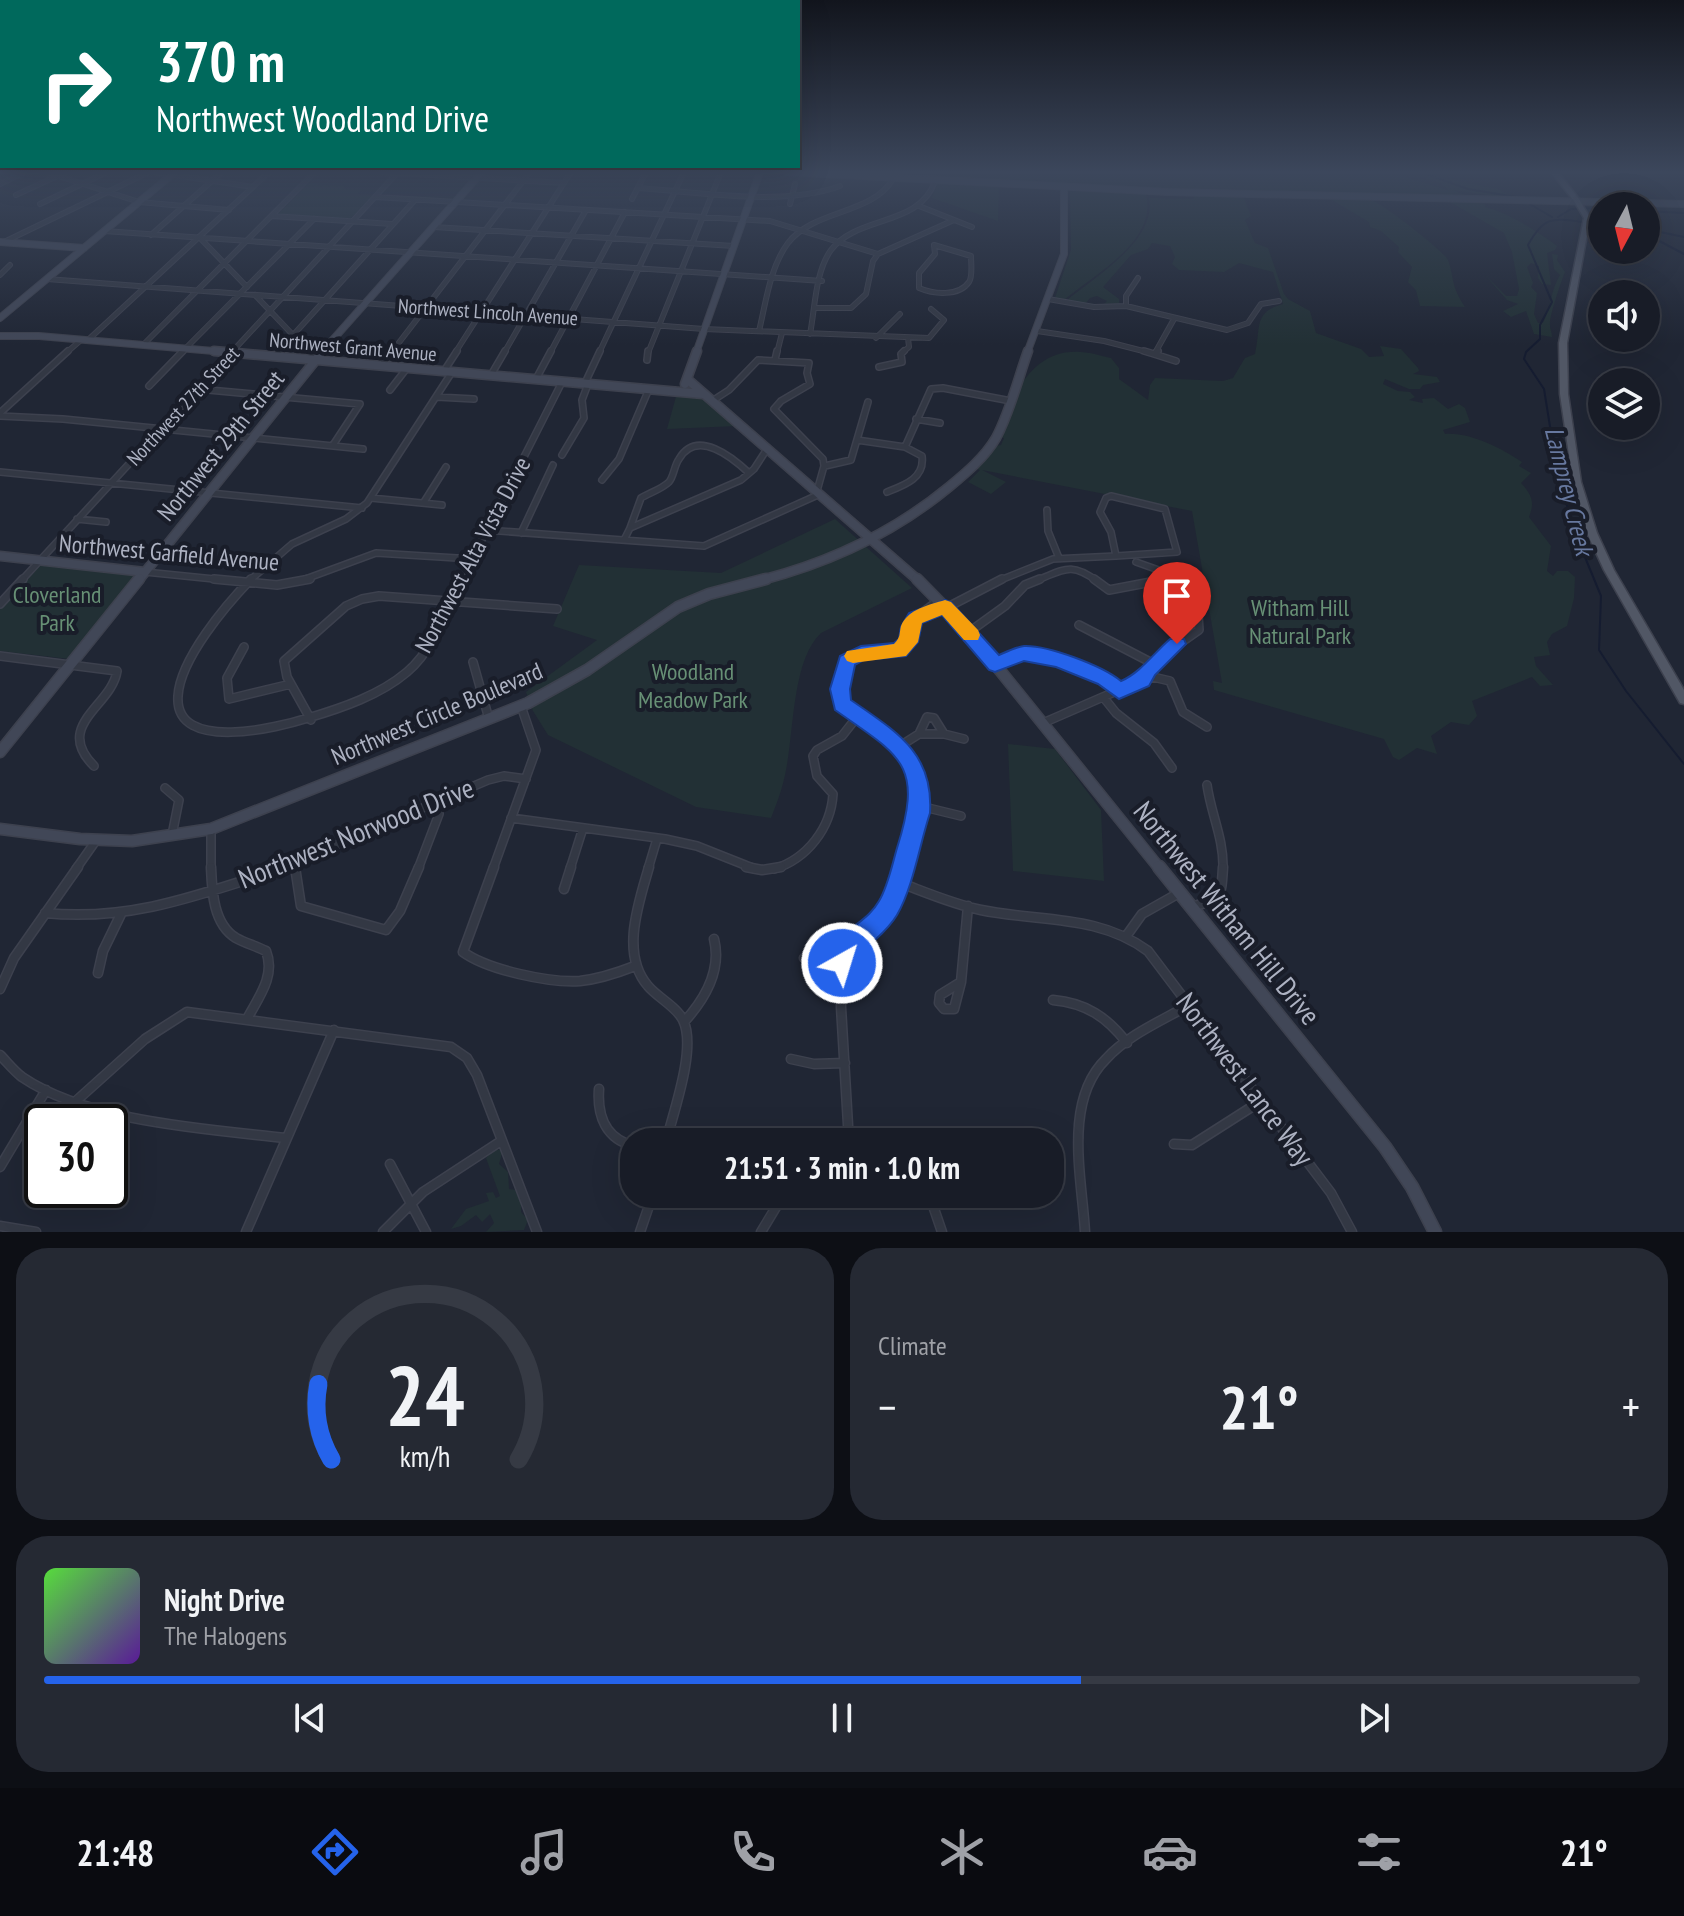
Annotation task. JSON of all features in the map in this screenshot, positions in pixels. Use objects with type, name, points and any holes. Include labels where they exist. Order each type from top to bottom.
[{"type":"main road","points":[[1586,229],[1563,343],[1563,369],[1577,482],[1592,533],[1609,570],[1684,700]]},
{"type":"street","points":[[1,243],[29,229]]},
{"type":"street","points":[[151,235],[157,229]]},
{"type":"street","points":[[0,414],[209,229]]},
{"type":"street","points":[[143,345],[259,229]]},
{"type":"street","points":[[149,386],[303,229]]},
{"type":"street","name":"Northwest 27th Street","points":[[0,604],[346,229]]},
{"type":"street","points":[[275,356],[388,229]]},
{"type":"street","name":"Northwest 29th Street","points":[[0,752],[286,397],[313,357],[367,303],[432,229]]},
{"type":"street","points":[[466,229],[734,246]]},
{"type":"street","points":[[247,583],[260,567],[284,548],[339,523],[371,498],[437,397],[448,371],[482,312],[535,229]]},
{"type":"street","points":[[491,375],[575,229]]},
{"type":"street","points":[[536,379],[616,229]]},
{"type":"street","points":[[562,455],[584,418],[582,400],[587,383],[657,229]]},
{"type":"street","points":[[647,360],[698,229]]},
{"type":"street","points":[[682,392],[740,229]]},
{"type":"street","points":[[759,331],[782,251],[801,229]]},
{"type":"street","points":[[802,229],[878,254],[933,229]]},
{"type":"street","points":[[810,334],[830,252],[839,242],[867,229]]},
{"type":"street","name":"Northwest Circle Boulevard","points":[[0,829],[95,842],[131,843],[211,829],[521,706],[570,681],[644,627],[685,604],[723,590],[824,562],[871,537],[934,500],[969,472],[996,438],[1066,249],[1065,229]]},
{"type":"street","points":[[1,316],[104,231],[822,281]]},
{"type":"street","points":[[381,366],[485,231]]},
{"type":"street","points":[[919,236],[945,251]]},
{"type":"street","points":[[200,238],[313,357]]},
{"type":"street","points":[[1,243],[84,248]]},
{"type":"street","points":[[934,245],[935,254]]},
{"type":"street","points":[[945,251],[966,253],[972,258],[969,283],[956,291],[929,292],[919,288],[919,273],[935,254],[945,251]]},
{"type":"street","points":[[816,308],[851,308],[866,294],[878,254]]},
{"type":"street","points":[[0,275],[10,265]]},
{"type":"street","points":[[1126,306],[1126,296],[1138,278]]},
{"type":"street","name":"Northwest Lincoln Avenue","points":[[47,279],[658,326],[876,338],[929,338],[944,320],[931,309]]},
{"type":"street","points":[[1048,299],[1094,307],[1126,306],[1217,329],[1235,329],[1248,323],[1261,304],[1279,301]]},
{"type":"street","points":[[876,338],[900,314]]},
{"type":"street","points":[[1154,354],[1158,352],[1174,319]]},
{"type":"street","points":[[1037,331],[1104,341],[1176,361]]},
{"type":"street","points":[[775,360],[782,333]]},
{"type":"street","name":"Northwest Grant Avenue","points":[[0,336],[85,340],[301,359],[313,357],[381,366],[703,394]]},
{"type":"street","points":[[879,367],[902,362],[901,354],[909,347],[908,338]]},
{"type":"street","points":[[486,530],[709,546],[818,493],[825,466],[821,453],[775,413],[775,406],[781,401],[810,384],[807,373],[810,364],[756,361],[727,393],[712,401]]},
{"type":"street","points":[[390,390],[407,368]]},
{"type":"street","name":"Northwest Witham Hill Drive","points":[[687,379],[871,537],[969,632],[1385,1147],[1412,1187],[1435,1232]]},
{"type":"street","name":"Northwest Alta Vista Drive","points":[[247,583],[200,646],[179,690],[179,709],[194,727],[212,733],[242,732],[311,720],[364,698],[402,676],[422,657],[562,382]]},
{"type":"street","points":[[905,447],[927,392],[933,388],[1011,401]]},
{"type":"street","points":[[198,389],[361,405],[333,445]]},
{"type":"street","points":[[602,480],[619,459],[649,389]]},
{"type":"street","points":[[437,397],[474,399]]},
{"type":"street","points":[[825,466],[848,463],[868,402]]},
{"type":"street","points":[[0,414],[363,449]]},
{"type":"street","points":[[916,419],[940,423]]},
{"type":"street","points":[[857,440],[905,447],[920,453],[924,460],[923,467],[910,482],[887,492]]},
{"type":"street","points":[[624,540],[641,498],[670,482],[679,458],[685,452],[704,447],[722,450],[749,473]]},
{"type":"street","points":[[630,528],[730,485],[749,473],[767,449]]},
{"type":"street","points":[[521,533],[553,465]]},
{"type":"street","points":[[424,502],[446,467]]},
{"type":"street","points":[[0,472],[362,508]]},
{"type":"street","points":[[371,498],[442,505]]},
{"type":"street","points":[[848,1128],[841,1007],[842,963],[850,945],[875,927],[887,913],[920,806],[915,771],[900,746],[880,729],[845,709],[840,698],[844,664],[861,653],[895,652],[904,648],[912,622],[920,615],[1007,576],[1059,558],[1116,557],[1177,552],[1165,509],[1106,498],[1099,509],[1111,532],[1116,557]]},
{"type":"street","points":[[336,506],[342,514],[339,523]]},
{"type":"street","points":[[1047,510],[1048,531],[1059,558]]},
{"type":"street","points":[[77,519],[106,522]]},
{"type":"street","name":"Northwest Garfield Avenue","points":[[0,556],[277,585],[302,581],[356,558],[376,553],[473,559]]},
{"type":"street","points":[[969,632],[997,613],[1025,585],[1070,567],[1081,569],[1109,590],[1171,576],[1136,562]]},
{"type":"street","points":[[311,720],[283,669],[285,658],[346,606],[374,596],[557,609]]},
{"type":"street","points":[[1142,680],[1165,652],[1199,630],[1197,598]]},
{"type":"street","points":[[1079,625],[1154,664]]},
{"type":"street","points":[[244,647],[229,671],[226,686],[229,699],[291,684]]},
{"type":"street","points":[[995,664],[1024,654],[1059,660],[1105,679],[1119,691]]},
{"type":"street","points":[[0,656],[117,671],[116,678],[89,714],[79,736],[83,756],[94,766]]},
{"type":"street","points":[[473,662],[489,719]]},
{"type":"street","points":[[1043,723],[1142,680],[1157,677],[1170,681],[1183,712],[1207,727]]},
{"type":"street","points":[[1104,698],[1116,713],[1154,743],[1172,768]]},
{"type":"street","points":[[521,706],[536,747],[463,945],[465,956],[564,981],[602,978],[635,966]]},
{"type":"street","points":[[919,734],[925,718],[930,716],[944,734]]},
{"type":"street","points":[[511,818],[695,845],[752,869],[776,869],[799,859],[815,841],[833,805],[830,789],[817,776],[813,756],[817,750],[842,736],[857,717]]},
{"type":"street","points":[[900,746],[919,734],[944,734],[964,739]]},
{"type":"street","name":"Northwest Norwood Drive","points":[[45,913],[74,916],[121,914],[214,889],[295,864],[498,777],[526,779]]},
{"type":"street","points":[[1191,907],[1217,899],[1221,894],[1224,848],[1210,808],[1207,785]]},
{"type":"street","points":[[165,788],[178,798],[180,807],[171,838]]},
{"type":"street","points":[[295,864],[301,906],[386,930],[394,923],[408,890],[439,814],[439,801]]},
{"type":"street","points":[[920,806],[961,816]]},
{"type":"street","points":[[564,889],[583,828]]},
{"type":"street","points":[[211,829],[218,913],[229,932],[260,947],[270,957],[268,977],[247,1019]]},
{"type":"street","points":[[657,839],[636,919],[635,966],[645,983],[684,1022],[686,1051],[669,1128]]},
{"type":"street","points":[[0,989],[14,958],[95,842]]},
{"type":"street","points":[[898,882],[968,906],[1016,916],[1105,927],[1127,935],[1142,914],[1179,893]]},
{"type":"street","points":[[961,982],[968,906]]},
{"type":"street","points":[[98,973],[103,951],[121,914]]},
{"type":"street","name":"Northwest Lance Way","points":[[1127,935],[1148,951],[1189,1005],[1333,1197],[1352,1232]]},
{"type":"street","points":[[684,1022],[703,999],[711,980],[717,953],[714,939]]},
{"type":"street","points":[[804,958],[842,963]]},
{"type":"street","points":[[1053,1000],[1077,1002],[1096,1011],[1127,1043]]},
{"type":"street","points":[[1085,1232],[1081,1122],[1085,1090],[1097,1067],[1127,1043],[1189,1005]]},
{"type":"street","points":[[76,1101],[176,1017],[193,1012],[440,1044],[460,1051],[477,1075],[537,1232]]},
{"type":"street","points":[[246,1232],[334,1030]]},
{"type":"street","points":[[0,1055],[18,1076],[76,1101],[121,1114],[286,1138]]},
{"type":"street","points":[[791,1059],[814,1064],[845,1063]]},
{"type":"street","points":[[599,1089],[600,1111],[609,1132],[620,1142]]},
{"type":"street","points":[[0,1167],[46,1090]]},
{"type":"street","points":[[1174,1144],[1192,1145],[1261,1101]]},
{"type":"street","points":[[383,1232],[410,1203],[438,1181],[501,1141]]},
{"type":"street","points":[[390,1164],[426,1232]]},
{"type":"street","points":[[640,1232],[648,1208]]},
{"type":"street","points":[[761,1232],[776,1208]]},
{"type":"street","points":[[934,1208],[942,1232]]},
{"type":"street","points":[[0,1226],[36,1232]]},
{"type":"green space","points":[[1071,229],[1141,229],[1107,267],[1064,300],[1055,298],[1071,250]]},
{"type":"green space","name":"Witham Hill Natural Park","points":[[1143,229],[1249,229],[1255,243],[1268,248],[1284,294],[1310,311],[1316,333],[1361,349],[1369,357],[1384,356],[1380,346],[1401,349],[1418,368],[1419,371],[1413,374],[1437,377],[1440,382],[1423,385],[1420,389],[1409,389],[1385,379],[1383,384],[1398,391],[1410,392],[1415,397],[1409,400],[1423,403],[1422,399],[1434,398],[1448,409],[1459,404],[1465,408],[1470,422],[1443,430],[1445,434],[1475,438],[1522,462],[1519,466],[1531,473],[1521,483],[1531,499],[1529,517],[1551,546],[1547,571],[1553,576],[1557,571],[1568,571],[1575,577],[1567,626],[1552,634],[1547,642],[1550,655],[1534,657],[1536,666],[1553,685],[1540,686],[1532,677],[1472,701],[1477,716],[1469,725],[1451,722],[1431,736],[1437,754],[1417,748],[1399,760],[1393,757],[1384,739],[1214,690],[1213,681],[1222,683],[1192,511],[982,470],[1006,482],[991,494],[968,482],[980,470],[973,468],[990,447],[1001,445],[1004,438],[997,436],[1009,406],[1025,379],[1048,359],[1063,353],[1080,352],[1111,358],[1119,368],[1119,379],[1148,400],[1150,385],[1155,378],[1223,381],[1233,378],[1245,358],[1255,354],[1263,316],[1273,307],[1283,304],[1273,272],[1239,263],[1224,272],[1179,270],[1172,264],[1175,257],[1170,246],[1152,243],[1148,249],[1131,255],[1103,287],[1119,299],[1119,303],[1104,304],[1107,301],[1097,296],[1086,303],[1066,301],[1134,243]]},
{"type":"green space","points":[[1377,229],[1414,229],[1444,255],[1465,307],[1420,306],[1416,290],[1408,282],[1412,267],[1398,252],[1399,247]]},
{"type":"green space","points":[[1498,229],[1534,229],[1557,246],[1547,253],[1551,285],[1542,284],[1538,278],[1539,266],[1531,263],[1527,267],[1533,283],[1531,287],[1537,293],[1534,314],[1538,323],[1543,323],[1560,275],[1554,269],[1552,254],[1558,255],[1557,260],[1565,272],[1551,315],[1552,337],[1534,334],[1526,311],[1511,317],[1503,311],[1518,304],[1507,300],[1485,275],[1506,296],[1517,296],[1519,289],[1512,252],[1504,233]]},
{"type":"green space","points":[[677,393],[700,395],[738,426],[667,429]]},
{"type":"green space","name":"Woodland Meadow Park","points":[[835,519],[912,588],[821,633],[811,645],[799,678],[785,776],[771,818],[696,807],[548,735],[533,711],[526,692],[597,640],[553,626],[579,565],[721,573]]},
{"type":"green space","name":"Cloverland Park","points":[[41,565],[138,575],[70,659],[0,651],[0,609]]},
{"type":"green space","points":[[1008,744],[1055,749],[1101,810],[1104,881],[1013,871]]},
{"type":"green space","points":[[493,1150],[503,1150],[499,1164],[508,1172],[509,1189],[516,1190],[521,1197],[521,1212],[528,1220],[524,1230],[486,1232],[494,1223],[490,1214],[482,1222],[476,1215],[451,1229],[466,1209],[489,1201],[486,1193],[493,1192],[496,1198],[500,1196],[486,1158]]},
{"type":"waterway","name":"Lamprey Creek","points":[[1539,229],[1528,245],[1552,302],[1540,325],[1540,339],[1526,352],[1524,359],[1544,389],[1556,464],[1573,528],[1601,596],[1599,650],[1626,691],[1684,764]]},
{"type":"waterway","points":[[1660,232],[1684,237]]},
{"type":"waterway","points":[[1660,241],[1684,254]]},
{"type":"slow traffic","points":[[853,656],[866,652],[899,651],[908,642],[915,618],[945,607],[971,635]]},
{"type":"route","points":[[842,963],[850,945],[875,927],[887,913],[919,813],[920,798],[915,771],[899,744],[842,704],[842,669],[847,661],[861,653],[899,651],[908,642],[915,618],[945,607],[995,664],[1024,654],[1059,660],[1113,683],[1119,691],[1142,680],[1148,669],[1177,644]]}]
